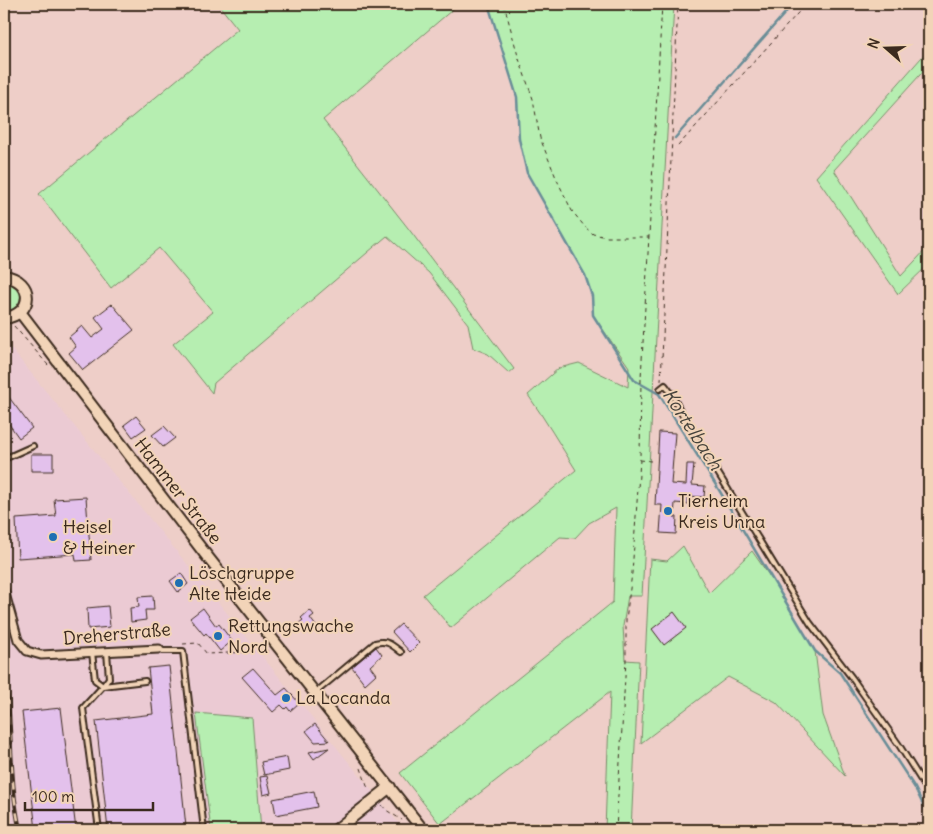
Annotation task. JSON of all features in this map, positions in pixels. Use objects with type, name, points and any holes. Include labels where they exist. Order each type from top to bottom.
[{"type":"main road","points":[[4,276],[14,277],[24,286],[26,300],[20,312],[12,317],[4,318]]},
{"type":"main road","name":"Hammer Straße","points":[[20,312],[314,693],[423,830]]},
{"type":"main road","points":[[336,830],[390,787]]},
{"type":"street","name":"Dreherstraße","points":[[4,590],[18,640],[27,651],[41,655],[159,648]]},
{"type":"lane","points":[[660,388],[665,386],[671,393],[683,416],[810,623],[894,738],[929,794]]},
{"type":"lane","points":[[4,459],[33,446]]},
{"type":"lane","points":[[314,693],[375,643],[390,642],[401,652]]},
{"type":"lane","points":[[159,648],[163,651],[183,650],[204,830]]},
{"type":"lane","points":[[99,830],[83,708],[109,678],[107,651]]},
{"type":"lane","points":[[92,652],[95,680],[103,686],[145,681]]},
{"type":"path","points":[[504,4],[518,56],[533,99],[540,138],[557,180],[572,210],[593,234],[607,237],[649,237]]},
{"type":"path","points":[[616,830],[626,660],[626,620],[632,573],[640,460],[640,390],[662,4]]},
{"type":"path","points":[[660,388],[678,4]]},
{"type":"path","points":[[678,146],[806,4]]},
{"type":"path","points":[[640,460],[651,461]]},
{"type":"path","name":"Dreherstraße","points":[[180,644],[198,643],[206,654],[270,651]]},
{"type":"shaded area","points":[[4,340],[404,830],[4,830]]},
{"type":"green space","points":[[218,4],[459,4],[323,120],[408,228],[514,369],[509,373],[488,354],[473,348],[468,324],[429,273],[387,236],[214,383],[212,393],[173,344],[213,312],[159,248],[111,288],[39,194],[238,29]]},
{"type":"green space","points":[[488,4],[674,4],[642,596],[628,596],[623,626],[625,660],[639,661],[631,830],[605,830],[610,692],[440,824],[400,773],[613,602],[616,508],[589,523],[575,538],[560,537],[451,628],[423,595],[576,470],[528,395],[559,368],[579,363],[628,387],[629,367],[593,315],[592,296],[585,275],[527,173],[519,139],[517,97]]},
{"type":"green space","points":[[929,49],[929,65],[834,170],[901,276],[929,246],[929,264],[898,294],[816,177]]},
{"type":"green space","points":[[4,281],[15,285],[21,295],[18,306],[4,312]]},
{"type":"green space","points":[[683,546],[709,593],[752,551],[775,584],[815,651],[823,715],[845,776],[776,702],[728,677],[641,743],[650,559],[667,561]]},
{"type":"green space","points":[[196,713],[252,718],[261,830],[211,830]]},
{"type":"building","points":[[112,304],[134,330],[83,370],[69,353],[76,347],[69,337],[82,326],[92,338],[104,329],[95,317]]},
{"type":"building","points":[[8,396],[32,428],[19,438],[4,417],[4,400]]},
{"type":"building","points":[[136,416],[146,428],[133,437],[124,425]]},
{"type":"building","points":[[164,426],[175,438],[163,447],[152,435]]},
{"type":"building","points":[[659,432],[675,433],[671,484],[686,485],[687,464],[694,464],[692,485],[705,486],[704,497],[688,496],[688,504],[675,503],[674,517],[677,517],[676,534],[660,533],[662,505],[655,505]]},
{"type":"building","points":[[31,454],[53,454],[53,471],[31,471]]},
{"type":"building","name":"Heisel & Heiner","points":[[86,497],[91,560],[76,561],[75,554],[18,558],[16,519],[56,516],[54,499]]},
{"type":"building","name":"Löschgruppe Alte Heide","points":[[181,573],[188,584],[178,592],[170,581]]},
{"type":"building","points":[[153,596],[154,610],[145,610],[146,620],[131,622],[130,608],[139,607],[138,597]]},
{"type":"building","points":[[108,606],[110,627],[88,629],[87,608]]},
{"type":"building","points":[[203,608],[216,626],[219,624],[232,641],[220,651],[206,633],[204,635],[190,618]]},
{"type":"building","points":[[310,610],[314,615],[310,618],[316,626],[306,633],[298,624],[303,620],[301,618]]},
{"type":"building","points":[[674,612],[686,628],[664,645],[652,629]]},
{"type":"building","points":[[401,624],[419,643],[410,652],[392,632]]},
{"type":"building","points":[[376,647],[382,655],[370,666],[376,674],[365,684],[352,667]]},
{"type":"building","points":[[169,666],[186,827],[160,830],[108,830],[96,721],[153,714],[148,668]]},
{"type":"building","points":[[253,668],[277,695],[286,688],[299,703],[290,711],[287,707],[285,709],[281,705],[273,712],[242,677]]},
{"type":"building","points":[[61,708],[76,830],[36,830],[22,712]]},
{"type":"building","points":[[315,724],[329,741],[315,742],[306,731]]},
{"type":"building","points":[[329,748],[314,759],[309,752]]},
{"type":"building","points":[[287,757],[289,770],[264,775],[261,762]]},
{"type":"building","points":[[267,776],[271,793],[263,795],[260,777]]},
{"type":"building","points":[[314,791],[317,807],[276,815],[273,799]]},
{"type":"waterway","name":"Kortelbach","points":[[488,4],[517,97],[519,139],[527,173],[585,275],[592,296],[593,315],[634,380],[659,394],[815,651],[840,673],[915,788],[929,817]]},
{"type":"waterway","points":[[675,138],[793,4]]},
{"type":"railway","points":[[4,669],[9,709],[12,770],[20,830]]},
{"type":"place","name":"Tierheim Kreis Unna","points":[[668,511]]},
{"type":"place","name":"Heisel & Heiner","points":[[53,537]]},
{"type":"place","name":"Löschgruppe Alte Heide","points":[[179,583]]},
{"type":"place","name":"Rettungswache Nord","points":[[218,636]]},
{"type":"place","name":"La Locanda","points":[[286,698]]}]
